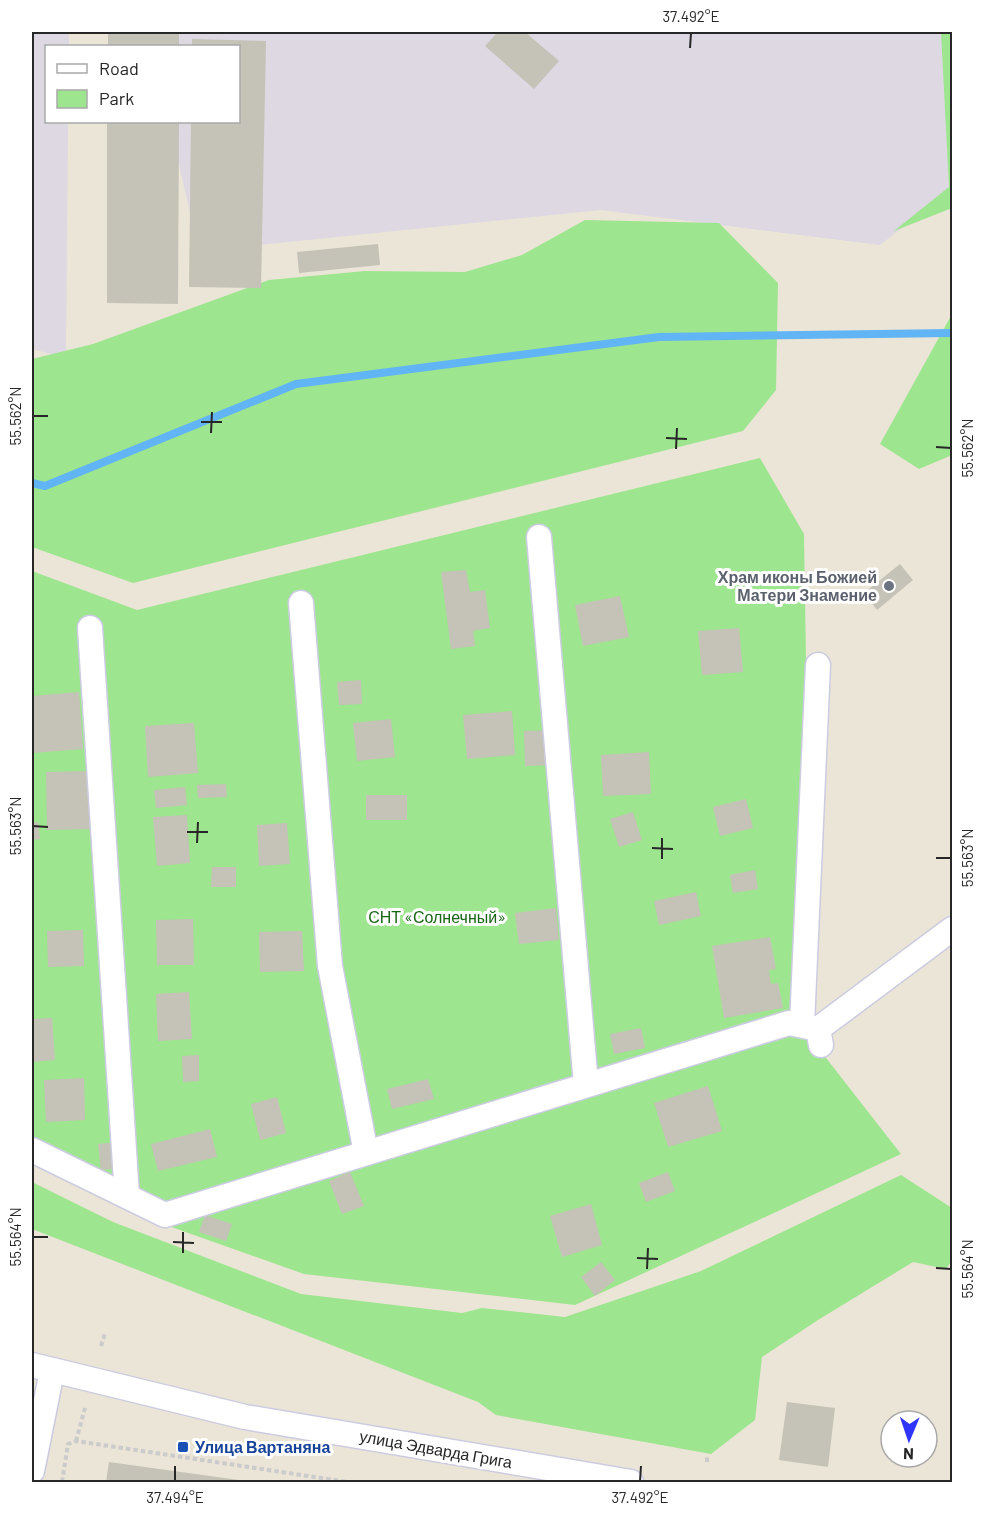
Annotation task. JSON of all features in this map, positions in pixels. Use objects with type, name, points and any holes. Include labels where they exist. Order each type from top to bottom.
[{"type":"street","points":[[539,537],[586,1085]]},
{"type":"street","points":[[301,603],[330,966],[366,1153]]},
{"type":"street","points":[[90,628],[126,1196]]},
{"type":"street","points":[[814,1033],[818,665]]},
{"type":"street","points":[[814,1033],[952,929]]},
{"type":"street","points":[[32,1150],[165,1215],[789,1023],[814,1033]]},
{"type":"street","points":[[32,1471],[42,1368]]},
{"type":"street","name":"улица Эдварда Грига","points":[[42,1368],[245,1417],[631,1482]]},
{"type":"path","points":[[102,1346],[105,1333]]},
{"type":"path","points":[[76,1441],[85,1408]]},
{"type":"path","points":[[62,1482],[68,1444],[76,1441],[348,1482]]},
{"type":"path","points":[[706,1462],[707,1456]]},
{"type":"shaded area","points":[[32,32],[69,32],[69,45],[45,45],[45,123],[68,123],[66,358],[32,349]]},
{"type":"shaded area","points":[[149,32],[947,32],[952,73],[952,189],[880,245],[601,210],[199,251],[169,123],[240,123],[240,45],[152,45]]},
{"type":"green space","points":[[941,32],[952,32],[952,208],[894,231],[949,187]]},
{"type":"green space","points":[[585,220],[719,223],[778,283],[776,390],[743,431],[133,583],[32,547],[32,359],[93,344],[269,280],[365,271],[465,272],[522,255]]},
{"type":"green space","points":[[952,314],[952,455],[919,469],[880,444]]},
{"type":"green space","name":"СНТ «Солнечный»","points":[[760,458],[804,534],[812,1040],[901,1154],[575,1305],[304,1274],[132,1213],[32,1161],[32,571],[137,610]]},
{"type":"green space","points":[[901,1175],[952,1208],[952,1260],[946,1269],[913,1262],[762,1357],[755,1420],[711,1454],[496,1415],[478,1402],[32,1229],[32,1182],[113,1222],[301,1294],[462,1313],[482,1308],[565,1317],[701,1271]]},
{"type":"building","points":[[108,32],[179,32],[179,45],[108,45]]},
{"type":"building","points":[[498,32],[525,32],[559,61],[534,89],[485,46]]},
{"type":"building","points":[[192,39],[266,41],[261,288],[189,287],[191,123],[240,123],[240,45],[192,45]]},
{"type":"building","points":[[107,123],[179,123],[178,304],[107,303]]},
{"type":"building","points":[[378,244],[380,265],[299,273],[297,252]]},
{"type":"building","name":"Храм иконы Божией Матери Знамение","points":[[900,564],[913,580],[877,610],[864,593]]},
{"type":"building","points":[[466,570],[470,592],[485,590],[490,628],[473,631],[475,646],[451,649],[441,572]]},
{"type":"building","points":[[620,596],[629,637],[583,646],[575,605]]},
{"type":"building","points":[[739,628],[743,672],[702,675],[698,631]]},
{"type":"building","points":[[361,680],[362,704],[339,705],[337,682]]},
{"type":"building","points":[[79,692],[83,749],[32,753],[32,696]]},
{"type":"building","points":[[512,711],[515,755],[467,759],[463,715]]},
{"type":"building","points":[[391,719],[395,757],[357,761],[353,723]]},
{"type":"building","points":[[194,723],[198,773],[148,777],[145,726]]},
{"type":"building","points":[[555,730],[556,765],[525,766],[524,731]]},
{"type":"building","points":[[649,752],[651,794],[603,796],[601,755]]},
{"type":"building","points":[[96,771],[97,829],[47,830],[46,772]]},
{"type":"building","points":[[226,784],[227,797],[198,798],[197,785]]},
{"type":"building","points":[[185,787],[187,805],[156,808],[154,790]]},
{"type":"building","points":[[366,795],[407,795],[407,820],[366,820]]},
{"type":"building","points":[[746,799],[753,828],[720,836],[713,807]]},
{"type":"building","points":[[633,812],[642,840],[619,847],[610,819]]},
{"type":"building","points":[[187,815],[190,863],[157,866],[153,817]]},
{"type":"building","points":[[38,822],[40,839],[32,840],[32,823]]},
{"type":"building","points":[[287,823],[290,864],[259,866],[257,825]]},
{"type":"building","points":[[212,867],[236,867],[236,887],[211,887]]},
{"type":"building","points":[[755,870],[758,889],[733,893],[730,875]]},
{"type":"building","points":[[696,892],[701,916],[659,925],[654,901]]},
{"type":"building","points":[[556,908],[559,940],[519,944],[515,913]]},
{"type":"building","points":[[193,919],[194,965],[157,965],[156,920]]},
{"type":"building","points":[[83,930],[84,966],[48,967],[47,931]]},
{"type":"building","points":[[302,931],[304,971],[260,972],[259,932]]},
{"type":"building","points":[[770,937],[776,969],[769,970],[771,984],[778,983],[783,1008],[724,1018],[712,946]]},
{"type":"building","points":[[189,992],[192,1039],[158,1041],[156,994]]},
{"type":"building","points":[[52,1018],[55,1060],[32,1062],[32,1019]]},
{"type":"building","points":[[641,1028],[645,1048],[614,1054],[610,1034]]},
{"type":"building","points":[[199,1055],[199,1081],[183,1082],[182,1056]]},
{"type":"building","points":[[84,1078],[85,1120],[46,1122],[44,1080]]},
{"type":"building","points":[[428,1079],[434,1099],[392,1109],[387,1089]]},
{"type":"building","points":[[708,1086],[722,1131],[668,1147],[654,1103]]},
{"type":"building","points":[[277,1097],[286,1133],[260,1140],[251,1104]]},
{"type":"building","points":[[210,1129],[217,1157],[158,1171],[151,1144]]},
{"type":"building","points":[[118,1142],[121,1168],[101,1170],[98,1144]]},
{"type":"building","points":[[350,1172],[364,1206],[342,1214],[329,1181]]},
{"type":"building","points":[[668,1172],[675,1191],[646,1202],[639,1183]]},
{"type":"building","points":[[591,1204],[602,1245],[562,1257],[550,1216]]},
{"type":"building","points":[[205,1215],[232,1224],[226,1241],[199,1232]]},
{"type":"building","points":[[601,1262],[615,1280],[595,1296],[581,1277]]},
{"type":"building","points":[[787,1402],[835,1408],[828,1467],[779,1460]]},
{"type":"building","points":[[109,1462],[246,1481],[246,1482],[106,1482]]},
{"type":"waterway","points":[[32,483],[45,486],[296,384],[659,337],[952,333]]},
{"type":"place","name":"Храм иконы Божией Матери Знамение","points":[[889,586]]},
{"type":"place","name":"Улица Вартаняна","points":[[183,1447]]}]
